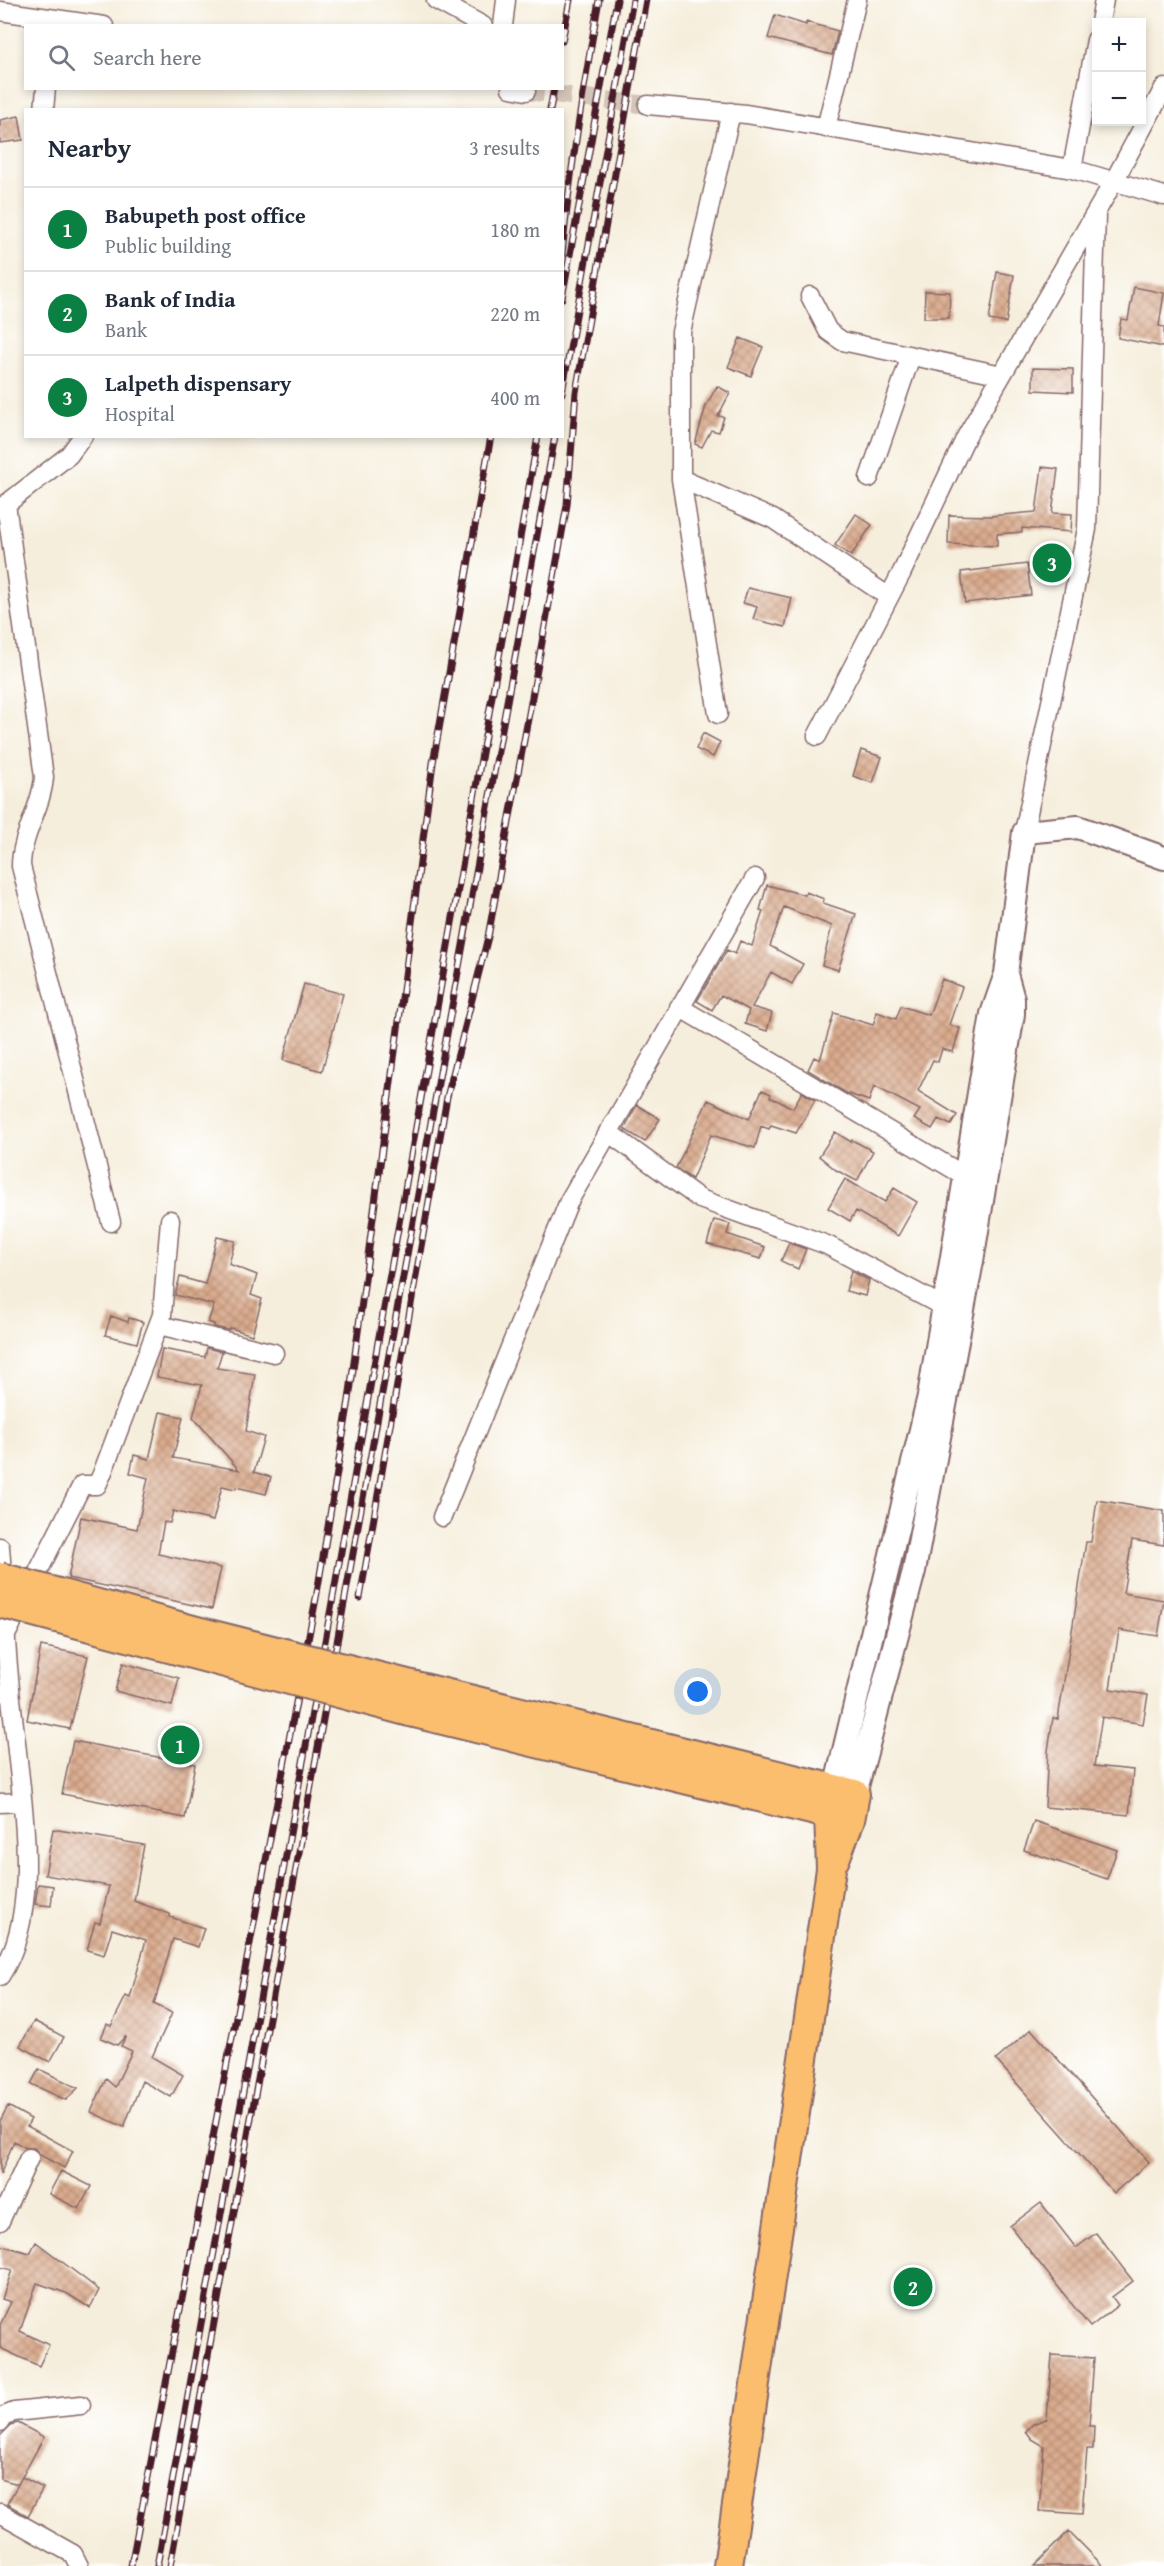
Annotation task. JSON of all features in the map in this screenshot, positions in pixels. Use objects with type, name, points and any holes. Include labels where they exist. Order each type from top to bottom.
[{"type":"main road","points":[[0,1577],[193,1630],[413,1699]]},
{"type":"main road","points":[[0,1603],[413,1699],[842,1805],[728,2566]]},
{"type":"street","points":[[435,0],[479,24]]},
{"type":"street","points":[[503,24],[506,0]]},
{"type":"street","points":[[826,128],[857,0]]},
{"type":"street","points":[[1101,18],[1104,0]]},
{"type":"street","points":[[0,11],[87,24]]},
{"type":"street","points":[[1072,169],[1092,62]]},
{"type":"street","points":[[817,736],[889,597],[966,437],[1096,212],[1164,88]]},
{"type":"street","points":[[44,108],[46,90]]},
{"type":"street","points":[[648,105],[731,112],[1072,169],[1164,196]]},
{"type":"street","points":[[718,714],[681,479],[682,322],[731,112]]},
{"type":"street","points":[[842,1805],[929,1396],[992,1014],[1006,974],[1024,832],[1087,529],[1096,212]]},
{"type":"street","points":[[810,296],[834,338],[1002,375]]},
{"type":"street","points":[[868,478],[911,356]]},
{"type":"street","points":[[82,438],[74,451],[3,507],[44,777],[42,793],[22,853],[21,866],[111,1222]]},
{"type":"street","points":[[681,479],[773,519],[889,597]]},
{"type":"street","points":[[1024,832],[1078,827],[1164,858]]},
{"type":"street","points":[[442,1517],[563,1213],[755,878]]},
{"type":"street","points":[[842,1805],[914,1571],[972,1261],[1013,1014],[1013,999],[1006,974]]},
{"type":"street","points":[[679,1007],[965,1176]]},
{"type":"street","points":[[608,1132],[700,1199],[827,1245],[944,1307]]},
{"type":"street","points":[[6,1635],[82,1485],[97,1485],[159,1324],[163,1305],[170,1220]]},
{"type":"street","points":[[159,1324],[274,1353]]},
{"type":"street","points":[[0,1547],[22,1802],[25,1878],[20,1928],[8,1964],[0,1976]]},
{"type":"street","points":[[0,1803],[22,1802]]},
{"type":"street","points":[[0,2221],[29,2158]]},
{"type":"street","points":[[0,2422],[4,2416],[14,2412],[81,2405]]},
{"type":"street","points":[[0,2513],[73,2554],[79,2566]]},
{"type":"building","points":[[775,15],[806,25],[806,22],[838,31],[832,55],[768,38]]},
{"type":"building","points":[[19,116],[23,140],[0,143],[0,120]]},
{"type":"building","points":[[997,272],[1014,275],[1006,323],[989,320]]},
{"type":"building","points":[[1134,287],[1164,293],[1159,326],[1164,327],[1164,347],[1118,338],[1121,319],[1128,320]]},
{"type":"building","points":[[925,291],[950,292],[949,318],[924,318]]},
{"type":"building","points":[[740,338],[763,347],[751,376],[728,367]]},
{"type":"building","points":[[1033,368],[1073,369],[1073,392],[1033,390]]},
{"type":"building","points":[[717,386],[730,393],[718,416],[724,417],[719,432],[711,430],[702,447],[695,444],[706,406]]},
{"type":"building","points":[[1042,467],[1058,469],[1052,513],[1072,514],[1071,532],[1022,528],[1022,532],[997,534],[997,546],[948,544],[949,515],[990,516],[1036,512]]},
{"type":"building","points":[[856,514],[872,525],[851,556],[835,545]]},
{"type":"building","points":[[1027,564],[1031,595],[965,603],[961,572]]},
{"type":"building","points":[[748,588],[792,598],[785,627],[753,619],[757,607],[743,603]]},
{"type":"building","points":[[703,733],[720,742],[713,757],[696,749]]},
{"type":"building","points":[[861,750],[882,757],[873,783],[853,776]]},
{"type":"building","points":[[767,885],[805,895],[806,892],[824,899],[823,903],[856,914],[838,970],[822,965],[832,926],[784,907],[770,946],[803,964],[792,984],[771,972],[752,1007],[772,1013],[767,1031],[745,1024],[749,1010],[721,995],[712,1010],[697,1001],[727,950],[735,954],[740,941],[752,946],[763,911],[760,910]]},
{"type":"building","points":[[942,979],[962,987],[949,1025],[960,1028],[953,1052],[942,1049],[938,1062],[933,1060],[918,1091],[957,1115],[951,1125],[938,1119],[932,1129],[914,1119],[920,1110],[874,1086],[869,1101],[846,1093],[808,1070],[814,1057],[820,1060],[834,1013],[873,1025],[877,1012],[896,1019],[901,1006],[929,1015]]},
{"type":"building","points":[[304,984],[343,994],[322,1071],[283,1060]]},
{"type":"building","points":[[762,1090],[771,1094],[770,1097],[793,1108],[802,1092],[815,1100],[796,1133],[771,1125],[769,1129],[761,1126],[755,1148],[711,1135],[692,1179],[676,1168],[708,1100],[749,1119]]},
{"type":"building","points":[[637,1105],[660,1119],[645,1142],[624,1129]]},
{"type":"building","points":[[835,1132],[873,1151],[857,1181],[836,1170],[819,1156]]},
{"type":"building","points":[[845,1179],[885,1202],[894,1188],[917,1202],[898,1236],[856,1211],[850,1221],[828,1208]]},
{"type":"building","points":[[714,1220],[730,1224],[727,1234],[765,1247],[761,1259],[707,1244]]},
{"type":"building","points":[[217,1237],[235,1241],[229,1264],[257,1275],[251,1295],[262,1299],[252,1335],[231,1328],[228,1330],[214,1327],[214,1324],[208,1322],[214,1305],[175,1295],[180,1277],[205,1284]]},
{"type":"building","points":[[789,1243],[806,1249],[798,1269],[781,1261]]},
{"type":"building","points":[[851,1271],[869,1280],[865,1296],[846,1291]]},
{"type":"building","points":[[111,1316],[128,1322],[129,1318],[143,1322],[137,1343],[105,1335]]},
{"type":"building","points":[[207,1348],[222,1352],[217,1368],[255,1374],[246,1431],[264,1437],[254,1472],[271,1477],[266,1494],[222,1486],[213,1521],[173,1511],[170,1523],[164,1522],[158,1554],[221,1568],[212,1609],[68,1578],[81,1517],[137,1529],[148,1478],[130,1473],[134,1455],[149,1459],[160,1412],[183,1417],[173,1458],[239,1470],[193,1417],[202,1385],[157,1377],[162,1349],[205,1357]]},
{"type":"building","points":[[1097,1500],[1164,1511],[1164,1545],[1132,1540],[1123,1593],[1164,1600],[1158,1636],[1119,1630],[1110,1689],[1148,1695],[1143,1724],[1102,1717],[1094,1766],[1133,1770],[1129,1815],[1045,1807],[1048,1751],[1053,1718],[1058,1719],[1086,1542],[1091,1542]]},
{"type":"building","points":[[41,1646],[88,1656],[70,1729],[27,1720]]},
{"type":"building","points":[[123,1663],[179,1678],[172,1706],[115,1691]]},
{"type":"building","points":[[73,1741],[195,1764],[185,1818],[62,1794]]},
{"type":"building","points":[[1034,1821],[1117,1850],[1107,1879],[1024,1850]]},
{"type":"building","points":[[53,1829],[144,1845],[134,1901],[170,1914],[170,1917],[204,1928],[198,1947],[173,1939],[154,2004],[172,2013],[152,2057],[183,2075],[171,2097],[142,2081],[124,2127],[91,2112],[106,2079],[115,2087],[132,2051],[121,2046],[126,2036],[117,2045],[101,2038],[107,2024],[111,2026],[126,1996],[130,1998],[146,1940],[112,1929],[104,1955],[87,1950],[95,1922],[100,1923],[109,1886],[45,1875]]},
{"type":"building","points":[[38,1884],[53,1886],[51,1906],[35,1904]]},
{"type":"building","points":[[34,2021],[64,2037],[50,2062],[20,2046]]},
{"type":"building","points":[[1031,2029],[1149,2162],[1114,2193],[996,2060]]},
{"type":"building","points":[[39,2069],[78,2088],[66,2100],[31,2084]]},
{"type":"building","points":[[8,2106],[31,2119],[27,2126],[73,2151],[64,2168],[40,2155],[34,2148],[26,2148],[14,2141],[0,2175],[0,2121]]},
{"type":"building","points":[[61,2171],[91,2186],[79,2209],[49,2194]]},
{"type":"building","points":[[1041,2203],[1076,2248],[1096,2233],[1133,2281],[1112,2297],[1118,2305],[1090,2327],[1010,2226]]},
{"type":"building","points":[[36,2242],[99,2290],[90,2308],[66,2293],[37,2283],[20,2331],[49,2345],[39,2366],[0,2348],[0,2325],[11,2302],[2,2299],[12,2270],[0,2267],[0,2245],[30,2253]]},
{"type":"building","points":[[1052,2355],[1094,2358],[1089,2426],[1094,2426],[1093,2449],[1087,2449],[1082,2514],[1039,2511],[1044,2446],[1032,2439],[1026,2431],[1033,2424],[1047,2419]]},
{"type":"building","points":[[18,2423],[44,2437],[18,2484],[0,2479],[0,2436],[11,2425]]},
{"type":"building","points":[[22,2477],[43,2488],[28,2516],[7,2504]]},
{"type":"building","points":[[1069,2531],[1103,2566],[1034,2566]]},
{"type":"tunnel","points":[[526,91],[648,105]]},
{"type":"railway","points":[[564,31],[570,0]]},
{"type":"railway","points":[[564,237],[578,127],[599,0]]},
{"type":"railway","points":[[564,287],[617,0]]},
{"type":"railway","points":[[564,382],[633,0]]},
{"type":"railway","points":[[360,1598],[447,1097],[488,937],[567,505],[576,392],[646,0]]},
{"type":"railway","points":[[550,108],[554,90]]},
{"type":"railway","points":[[131,2566],[317,1593],[349,1400],[433,763],[491,438]]},
{"type":"railway","points":[[157,2566],[333,1597],[538,438]]},
{"type":"railway","points":[[170,2566],[555,438]]},
{"type":"place","name":"Lalpeth dispensary","points":[[1052,563]]},
{"type":"place","name":"Babupeth post office","points":[[180,1745]]},
{"type":"place","name":"Bank of India","points":[[913,2287]]}]
